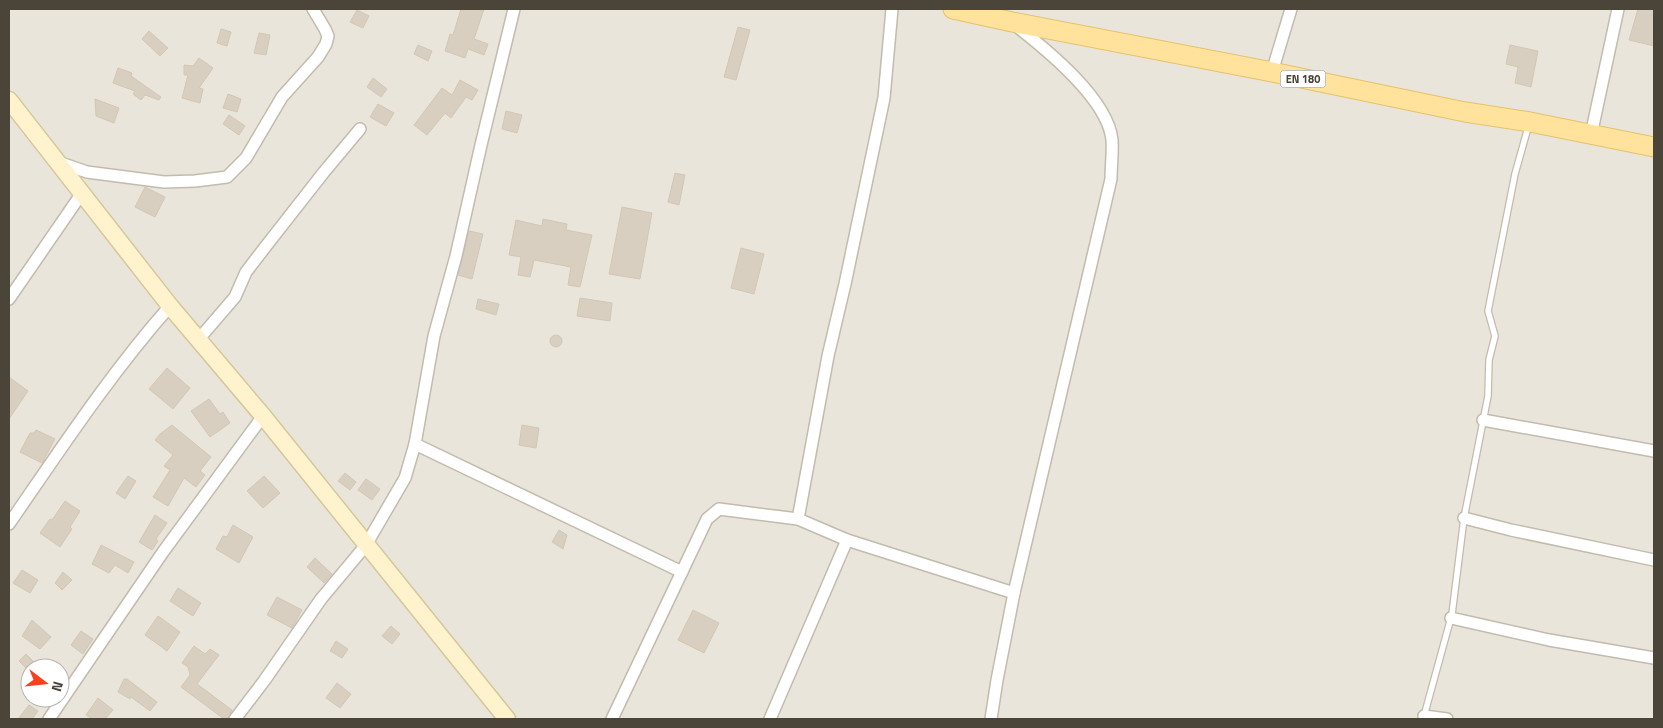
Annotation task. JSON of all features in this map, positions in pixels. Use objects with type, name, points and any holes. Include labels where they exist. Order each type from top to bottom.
[{"type":"main road","name":"EN 180","points":[[952,9],[1465,112],[1530,122],[1654,147]]},
{"type":"street","points":[[56,161],[86,172],[164,182],[227,177],[246,158],[282,97],[318,57],[326,44],[328,36],[313,9]]},
{"type":"street","points":[[235,719],[321,599],[366,546],[405,478],[424,403],[434,336],[456,256],[480,145],[514,9]]},
{"type":"street","points":[[798,519],[828,356],[884,98],[892,9]]},
{"type":"street","points":[[1272,72],[1291,9]]},
{"type":"street","points":[[1591,135],[1618,9]]},
{"type":"street","points":[[991,719],[1014,594],[1111,179],[1112,140],[1105,118],[1071,73],[1047,50],[1012,22]]},
{"type":"street","points":[[9,100],[170,306],[263,416],[507,719]]},
{"type":"street","points":[[198,340],[235,297],[246,272],[360,129]]},
{"type":"street","points":[[9,298],[82,192]]},
{"type":"street","points":[[9,524],[132,350],[170,306]]},
{"type":"street","points":[[49,719],[163,552],[263,416]]},
{"type":"street","points":[[1483,420],[1654,452]]},
{"type":"street","points":[[415,444],[682,572]]},
{"type":"street","points":[[612,719],[707,519],[719,509],[798,519],[846,540],[1014,594]]},
{"type":"street","points":[[1464,518],[1511,530],[1654,560]]},
{"type":"street","points":[[770,719],[846,540]]},
{"type":"street","points":[[1451,618],[1543,639],[1654,658]]},
{"type":"street","points":[[1424,717],[1446,719]]},
{"type":"lane","points":[[1424,717],[1451,618],[1464,518],[1488,396],[1489,360],[1495,336],[1488,311],[1515,174],[1530,122]]},
{"type":"shaded area","points":[[9,9],[1654,9],[1654,719],[9,719]]},
{"type":"building","points":[[461,9],[484,9],[474,39],[488,44],[484,55],[468,49],[465,58],[445,51],[450,34],[453,35]]},
{"type":"building","points":[[1638,9],[1654,9],[1654,46],[1629,40]]},
{"type":"building","points":[[357,10],[369,16],[363,28],[350,22]]},
{"type":"building","points":[[738,27],[750,30],[736,80],[724,77]]},
{"type":"building","points":[[221,29],[231,32],[227,46],[217,43]]},
{"type":"building","points":[[149,31],[168,48],[160,56],[142,39]]},
{"type":"building","points":[[259,33],[270,35],[266,55],[254,53]]},
{"type":"building","points":[[418,45],[432,51],[428,61],[414,54]]},
{"type":"building","points":[[1510,45],[1538,51],[1531,87],[1515,83],[1518,67],[1506,64]]},
{"type":"building","points":[[199,58],[213,68],[199,88],[203,89],[200,103],[182,98],[188,75],[184,75],[184,65],[193,66]]},
{"type":"building","points":[[118,68],[132,73],[131,76],[161,97],[159,100],[145,95],[141,100],[133,94],[135,91],[113,83]]},
{"type":"building","points":[[373,78],[387,89],[381,97],[367,87]]},
{"type":"building","points":[[460,80],[478,90],[472,100],[466,97],[451,118],[445,113],[427,135],[414,125],[442,88],[452,95]]},
{"type":"building","points":[[228,94],[241,99],[237,112],[223,108]]},
{"type":"building","points":[[95,99],[119,108],[114,123],[96,116]]},
{"type":"building","points":[[378,104],[394,113],[386,126],[370,117]]},
{"type":"building","points":[[506,111],[522,115],[517,133],[502,129]]},
{"type":"building","points":[[229,115],[245,126],[239,135],[223,124]]},
{"type":"building","points":[[675,173],[685,175],[679,205],[668,202]]},
{"type":"building","points":[[145,187],[165,197],[155,217],[135,207]]},
{"type":"building","points":[[622,207],[652,213],[640,279],[609,274]]},
{"type":"building","points":[[543,219],[567,224],[566,230],[592,235],[580,287],[568,285],[571,267],[534,260],[530,277],[518,275],[521,257],[509,255],[516,220],[542,226]]},
{"type":"building","points":[[469,231],[483,234],[472,279],[458,275]]},
{"type":"building","points":[[741,248],[764,254],[754,294],[731,288]]},
{"type":"building","points":[[580,298],[612,303],[610,321],[577,316]]},
{"type":"building","points":[[478,299],[499,304],[496,315],[476,309]]},
{"type":"building","points":[[556,335],[562,341],[556,347],[550,341]]},
{"type":"building","points":[[167,368],[190,388],[173,409],[149,389]]},
{"type":"building","points":[[9,377],[28,391],[9,419]]},
{"type":"building","points":[[209,399],[220,414],[223,412],[230,423],[210,437],[191,411]]},
{"type":"building","points":[[172,425],[211,457],[200,471],[205,475],[196,487],[184,478],[168,506],[153,497],[170,470],[164,466],[173,455],[155,440]]},
{"type":"building","points":[[522,425],[539,428],[536,448],[519,445]]},
{"type":"building","points":[[36,430],[55,439],[42,463],[20,452],[30,433],[34,433]]},
{"type":"building","points":[[345,473],[356,482],[350,490],[338,481]]},
{"type":"building","points":[[128,476],[136,481],[125,499],[116,493]]},
{"type":"building","points":[[264,476],[280,493],[263,508],[247,491]]},
{"type":"building","points":[[366,479],[380,489],[372,500],[358,490]]},
{"type":"building","points":[[65,501],[80,511],[70,527],[72,529],[60,547],[40,533]]},
{"type":"building","points":[[155,515],[167,523],[156,539],[158,541],[152,550],[139,542]]},
{"type":"building","points":[[233,525],[253,537],[239,563],[216,549],[223,536],[227,537]]},
{"type":"building","points":[[559,530],[567,535],[563,549],[552,542]]},
{"type":"building","points":[[101,545],[134,562],[128,573],[115,565],[109,573],[92,564]]},
{"type":"building","points":[[315,558],[332,574],[324,583],[307,567]]},
{"type":"building","points":[[22,570],[38,580],[30,593],[13,583]]},
{"type":"building","points":[[63,572],[72,580],[62,590],[55,583]]},
{"type":"building","points":[[178,588],[201,603],[193,616],[170,601]]},
{"type":"building","points":[[277,597],[302,610],[292,628],[267,615]]},
{"type":"building","points":[[693,610],[719,623],[704,653],[678,640]]},
{"type":"building","points":[[158,616],[180,632],[167,651],[145,635]]},
{"type":"building","points":[[32,620],[51,637],[40,649],[22,636]]},
{"type":"building","points":[[391,626],[400,634],[392,644],[382,636]]},
{"type":"building","points":[[81,631],[93,639],[83,654],[71,645]]},
{"type":"building","points":[[336,641],[348,649],[342,658],[330,651]]},
{"type":"building","points":[[194,646],[205,654],[210,649],[219,655],[197,684],[232,710],[228,719],[224,719],[181,687],[190,675],[188,667],[182,663]]},
{"type":"building","points":[[26,654],[30,658],[22,658]]},
{"type":"building","points":[[124,679],[127,679],[157,702],[150,711],[131,697],[130,699],[118,692]]},
{"type":"building","points":[[337,683],[351,694],[340,708],[326,698]]},
{"type":"building","points":[[98,698],[113,710],[105,719],[92,719],[86,715]]},
{"type":"building","points":[[27,708],[34,708],[38,711],[32,719],[18,719]]}]
